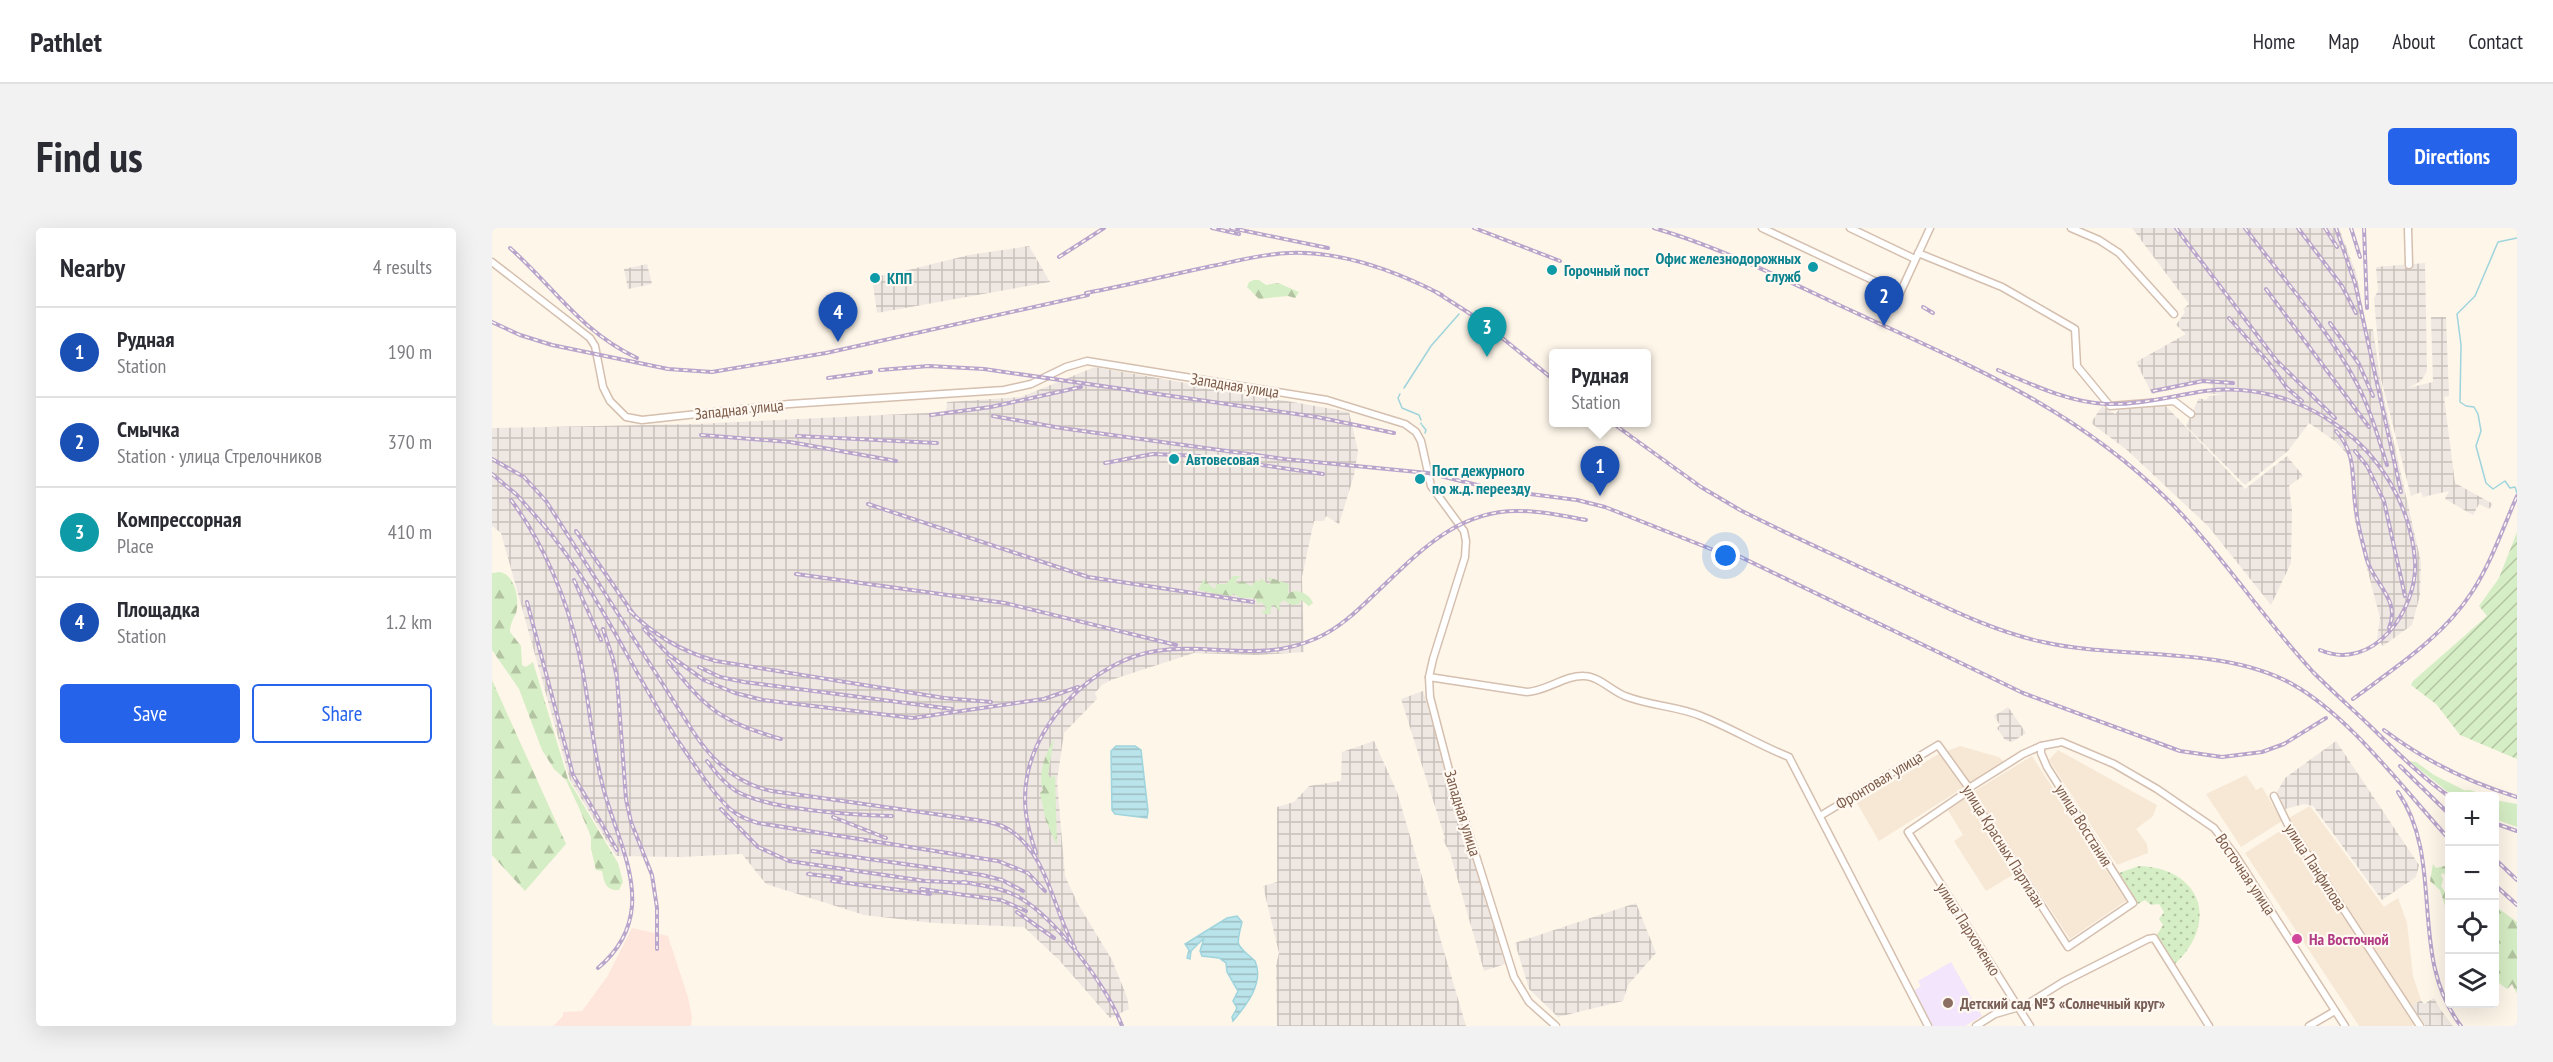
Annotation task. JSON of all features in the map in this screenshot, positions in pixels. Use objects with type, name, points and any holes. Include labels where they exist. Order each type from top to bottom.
[{"type":"street","points":[[1762,228],[1900,293],[1930,228]]},
{"type":"street","points":[[1850,228],[1917,256],[2002,287],[2075,329],[2077,366],[2107,404],[2113,407],[2174,401],[2191,414]]},
{"type":"street","points":[[2071,228],[2099,240],[2119,254],[2174,314]]},
{"type":"street","points":[[2408,228],[2409,264]]},
{"type":"street","name":"Западная улица","points":[[492,262],[592,340],[603,387],[617,411],[631,419],[642,420],[863,398],[1004,390],[1031,384],[1066,367],[1087,362],[1339,402],[1405,424],[1420,437],[1431,486],[1462,528],[1467,541],[1465,557],[1430,677],[1430,697],[1449,770],[1514,977],[1529,1002],[1556,1026]]},
{"type":"street","points":[[1430,677],[1527,692],[1542,690],[1573,677],[1586,675],[1623,695],[1644,703],[1700,715],[1789,757],[1928,1026]]},
{"type":"street","name":"Восточная улица","points":[[2041,746],[2066,743],[2114,764],[2210,823],[2235,855],[2345,1026]]},
{"type":"street","name":"улица Красных Партизан","points":[[1938,745],[2068,947]]},
{"type":"street","name":"Фронтовая улица","points":[[1820,816],[1938,745]]},
{"type":"street","points":[[1969,790],[2041,746]]},
{"type":"street","name":"улица Восстания","points":[[2041,746],[2041,753],[2047,767],[2133,903],[2068,947]]},
{"type":"street","name":"улица Пархоменко","points":[[1969,790],[1908,832],[2030,1026]]},
{"type":"street","name":"улица Панфилова","points":[[2274,796],[2287,823],[2420,1026]]},
{"type":"street","points":[[1976,1026],[1995,1014],[2018,1008],[2063,982],[2154,938],[2209,1026]]},
{"type":"street","points":[[2309,1026],[2335,1011]]},
{"type":"shaded area","points":[[2132,228],[2339,228],[2356,273],[2367,329],[2373,329],[2382,390],[2421,562],[2420,595],[2412,625],[2383,646],[2377,639],[2380,618],[2354,518],[2349,456],[2335,441],[2309,423],[2288,451],[2245,485],[2186,426],[2199,398],[2206,400],[2209,396],[2225,394],[2209,394],[2213,386],[2205,382],[2152,394],[2136,362],[2186,334],[2176,325],[2185,312],[2183,309],[2189,304]]},
{"type":"shaded area","points":[[1029,246],[1050,282],[877,313],[872,277],[969,255]]},
{"type":"shaded area","points":[[2425,263],[2427,371],[2421,381],[2408,388],[2433,382],[2431,317],[2446,317],[2449,396],[2444,397],[2455,483],[2493,504],[2489,509],[2479,504],[2473,515],[2445,499],[2449,491],[2423,497],[2421,492],[2411,496],[2381,379],[2374,298],[2378,291],[2376,267]]},
{"type":"shaded area","points":[[647,264],[652,284],[628,289],[624,269]]},
{"type":"shaded area","points":[[1095,367],[1349,412],[1358,451],[1354,475],[1339,524],[1326,516],[1324,521],[1314,521],[1302,577],[1304,652],[1257,655],[1194,653],[1111,680],[1102,685],[1095,693],[1097,699],[1064,733],[1057,781],[1065,876],[1078,904],[1112,960],[1127,997],[1129,1009],[1110,1018],[1059,960],[1024,927],[934,923],[864,915],[766,884],[742,854],[681,857],[616,856],[570,780],[501,533],[492,526],[492,428],[697,424],[946,412],[947,402],[1021,397]]},
{"type":"shaded area","points":[[2164,404],[2245,489],[2287,456],[2303,476],[2289,486],[2292,510],[2291,563],[2271,605],[2208,526],[2127,450],[2091,423],[2102,406],[2115,414],[2120,408]]},
{"type":"shaded area","points":[[1423,691],[1505,964],[1484,971],[1450,853],[1443,840],[1445,838],[1401,699]]},
{"type":"shaded area","points":[[2008,707],[2026,733],[2012,742],[2005,740],[1997,728],[2000,725],[1994,716]]},
{"type":"shaded area","points":[[1374,741],[1397,792],[1466,1026],[1277,1026],[1276,965],[1279,953],[1263,886],[1277,882],[1277,807],[1294,802],[1309,786],[1341,781],[1342,752]]},
{"type":"shaded area","points":[[2336,741],[2419,865],[2416,877],[2382,900],[2313,806],[2304,804],[2285,809],[2277,792],[2285,778]]},
{"type":"shaded area","points":[[1960,746],[1999,757],[2005,763],[1970,785],[1947,751]]},
{"type":"shaded area","points":[[2058,750],[2157,805],[2153,816],[2136,829],[2147,844],[2148,853],[2117,865],[2049,760]]},
{"type":"shaded area","points":[[1940,753],[1963,788],[1879,841],[1857,803]]},
{"type":"shaded area","points":[[2032,756],[2126,901],[2070,939],[1973,792]]},
{"type":"shaded area","points":[[2246,775],[2256,790],[2262,787],[2282,821],[2241,847],[2206,794]]},
{"type":"shaded area","points":[[1966,795],[2016,873],[1986,891],[1954,841],[1963,835],[1946,807]]},
{"type":"shaded area","points":[[2310,806],[2384,907],[2398,898],[2407,923],[2413,976],[2421,1000],[2412,1006],[2289,818]]},
{"type":"shaded area","points":[[2285,828],[2413,1026],[2359,1026],[2245,853]]},
{"type":"shaded area","points":[[1636,903],[1656,953],[1628,985],[1623,1001],[1558,1017],[1529,989],[1515,943]]},
{"type":"shaded area","points":[[632,928],[668,936],[688,997],[692,1017],[691,1026],[553,1026],[563,1016],[563,1012],[582,1011],[607,977]]},
{"type":"shaded area","name":"Детский сад №3 «Солнечный круг»","points":[[1951,962],[1982,1016],[1965,1026],[1933,1026],[1913,991],[1921,986],[1918,981]]},
{"type":"shaded area","points":[[2434,998],[2453,1026],[2425,1026],[2412,1006],[2421,1000],[2424,1004]]},
{"type":"green space","points":[[1259,280],[1266,285],[1278,283],[1299,292],[1295,298],[1288,296],[1259,299],[1247,287],[1249,282]]},
{"type":"green space","points":[[2517,532],[2517,759],[2460,735],[2436,704],[2411,685],[2487,616],[2479,606],[2499,578]]},
{"type":"green space","points":[[500,572],[513,583],[517,595],[517,608],[510,632],[521,646],[522,665],[526,667],[533,662],[568,779],[618,863],[623,882],[619,890],[608,887],[602,871],[596,870],[591,837],[566,780],[554,769],[542,750],[519,689],[492,650],[492,573]]},
{"type":"green space","points":[[1233,576],[1241,576],[1236,580],[1237,584],[1242,581],[1251,586],[1257,580],[1262,582],[1260,577],[1268,584],[1271,583],[1268,577],[1289,584],[1288,593],[1296,591],[1303,593],[1313,603],[1309,606],[1301,600],[1299,604],[1292,605],[1283,600],[1279,605],[1281,612],[1272,604],[1270,614],[1264,614],[1261,610],[1265,611],[1266,607],[1261,602],[1258,604],[1255,598],[1241,598],[1234,594],[1229,596],[1198,590],[1204,579],[1214,589],[1217,586],[1213,582],[1226,584]]},
{"type":"green space","points":[[492,680],[566,844],[525,891],[492,855]]},
{"type":"green space","points":[[1054,738],[1048,775],[1051,778],[1055,775],[1057,846],[1046,821],[1040,793],[1043,790],[1041,777],[1043,763]]},
{"type":"green space","points":[[2409,761],[2416,762],[2434,775],[2464,790],[2476,792],[2448,792]]},
{"type":"green space","points":[[2499,801],[2517,804],[2517,827],[2499,820]]},
{"type":"green space","points":[[2433,864],[2436,868],[2445,866],[2445,874],[2442,873],[2441,875],[2443,879],[2441,886],[2445,892],[2445,906],[2440,890],[2430,881]]},
{"type":"green space","points":[[2139,866],[2160,869],[2177,876],[2190,887],[2197,900],[2200,915],[2197,931],[2189,948],[2175,964],[2157,935],[2163,925],[2159,919],[2164,912],[2159,904],[2151,905],[2145,900],[2138,904],[2119,873]]},
{"type":"green space","points":[[2499,909],[2517,922],[2517,994],[2512,984],[2507,989],[2499,983]]},
{"type":"water","points":[[1116,746],[1135,746],[1141,750],[1147,818],[1115,814],[1112,810],[1111,751]]},
{"type":"water","points":[[1237,916],[1242,922],[1238,942],[1255,961],[1257,978],[1252,994],[1233,1021],[1232,1017],[1237,1008],[1233,1001],[1238,991],[1227,972],[1226,963],[1219,958],[1202,956],[1200,951],[1204,938],[1191,951],[1190,959],[1187,958],[1189,950],[1185,944],[1227,918]]},
{"type":"waterway","points":[[2517,238],[2498,242],[2475,296],[2457,314],[2461,345],[2460,402],[2474,407],[2478,414],[2481,431],[2476,446],[2486,483],[2493,489],[2505,481],[2510,488],[2515,487],[2517,493]]},
{"type":"waterway","points":[[1404,388],[1431,346],[1459,314]]},
{"type":"waterway","points":[[1400,394],[1398,398],[1402,408],[1419,415],[1421,420]]},
{"type":"waterway","points":[[1422,425],[1426,430],[1425,433]]},
{"type":"railway","points":[[1059,257],[1104,228]]},
{"type":"railway","points":[[1212,228],[1239,234]]},
{"type":"railway","points":[[1231,228],[1328,248]]},
{"type":"railway","points":[[1474,228],[1560,261]]},
{"type":"railway","points":[[1654,228],[1705,245],[1754,266],[1979,370],[2019,391],[2096,439],[2132,467],[2187,520],[2313,672],[2408,762],[2445,793]]},
{"type":"railway","points":[[2176,228],[2276,360],[2335,418]]},
{"type":"railway","points":[[2245,228],[2345,362],[2365,402],[2387,465]]},
{"type":"railway","points":[[2298,228],[2342,286],[2356,313]]},
{"type":"railway","points":[[2325,228],[2337,247]]},
{"type":"railway","points":[[2336,228],[2355,283],[2401,492]]},
{"type":"railway","points":[[2351,228],[2360,257]]},
{"type":"railway","points":[[2364,228],[2367,308]]},
{"type":"railway","points":[[510,248],[583,322],[599,335],[637,358]]},
{"type":"railway","points":[[1086,293],[1250,258],[1309,253],[1368,264],[1442,295]]},
{"type":"railway","points":[[2266,289],[2369,427]]},
{"type":"railway","points":[[1436,292],[1480,320],[1549,376]]},
{"type":"railway","points":[[492,322],[520,335],[552,345],[668,369],[712,372],[826,353],[1088,295]]},
{"type":"railway","points":[[1923,307],[1933,313]]},
{"type":"railway","points":[[2229,318],[2269,363],[2287,388],[2302,401]]},
{"type":"railway","points":[[2330,323],[2359,364],[2373,396]]},
{"type":"railway","points":[[880,370],[929,366],[984,369],[1317,417],[1394,433]]},
{"type":"railway","points":[[1998,370],[2038,387],[2092,403],[2144,402],[2205,391],[2257,392],[2306,407],[2351,436],[2379,466],[2400,501],[2412,541],[2415,561],[2414,580],[2409,599],[2400,617],[2374,645],[2358,653],[2339,655],[2320,650]]},
{"type":"railway","points":[[828,378],[871,372]]},
{"type":"railway","points":[[2153,391],[2203,381],[2233,383]]},
{"type":"railway","points":[[931,415],[991,407],[1081,387]]},
{"type":"railway","points":[[993,416],[1061,428],[1284,459],[1428,473],[1498,490],[1577,500],[1605,507],[1731,557]]},
{"type":"railway","points":[[1618,427],[1701,487],[1740,510],[1986,625],[2043,642],[2073,647],[2203,658],[2235,664],[2264,672],[2292,684],[2314,698],[2355,734],[2445,834]]},
{"type":"railway","points":[[2336,431],[2348,449],[2351,459],[2357,516],[2367,560],[2392,609],[2389,628]]},
{"type":"railway","points":[[701,435],[790,442],[896,461]]},
{"type":"railway","points":[[797,436],[937,443]]},
{"type":"railway","points":[[2355,451],[2367,466],[2384,501],[2405,596]]},
{"type":"railway","points":[[1105,463],[1153,454],[1200,456]]},
{"type":"railway","points":[[492,459],[524,477],[546,501],[694,733],[709,753],[727,770],[748,783],[772,791],[977,820],[1008,829],[1021,839],[1041,867],[1075,948]]},
{"type":"railway","points":[[1241,462],[1323,474]]},
{"type":"railway","points":[[492,474],[517,495],[547,529]]},
{"type":"railway","points":[[2353,699],[2418,650],[2460,608],[2485,569],[2517,496]]},
{"type":"railway","points":[[511,500],[544,554],[568,612],[582,669],[602,783],[630,875],[632,906],[629,924],[617,948],[598,968]]},
{"type":"railway","points":[[868,504],[1088,577],[1253,602]]},
{"type":"railway","points":[[1036,853],[1025,806],[1027,777],[1033,755],[1043,734],[1073,695],[1112,666],[1156,651],[1177,649],[1256,651],[1296,646],[1335,628],[1426,547],[1442,535],[1478,517],[1497,512],[1519,511],[1586,520]]},
{"type":"railway","points":[[542,523],[582,577],[649,694],[685,751],[723,802],[733,811],[758,823],[998,861],[1028,873],[1045,891]]},
{"type":"railway","points":[[576,531],[634,615]]},
{"type":"railway","points":[[1724,549],[2023,693],[2180,751],[2222,757],[2262,752],[2284,744],[2326,718]]},
{"type":"railway","points":[[796,574],[1005,603],[1176,645]]},
{"type":"railway","points":[[574,580],[601,640]]},
{"type":"railway","points":[[527,602],[573,775],[617,850]]},
{"type":"railway","points":[[629,610],[669,642],[716,661],[944,698],[991,702]]},
{"type":"railway","points":[[603,629],[617,678],[626,799],[631,822],[652,875],[657,908],[657,949]]},
{"type":"railway","points":[[644,629],[669,655],[704,680],[735,693],[763,700],[913,718],[1044,699],[1078,687]]},
{"type":"railway","points":[[668,661],[716,712],[743,726],[781,739]]},
{"type":"railway","points":[[699,667],[720,677],[744,682],[952,709]]},
{"type":"railway","points":[[2384,730],[2447,770],[2517,797]]},
{"type":"railway","points":[[707,761],[736,791],[769,803],[812,810],[892,816]]},
{"type":"railway","points":[[2400,766],[2445,810]]},
{"type":"railway","points":[[2398,792],[2412,819],[2420,848],[2435,970],[2445,999],[2461,1026]]},
{"type":"railway","points":[[721,809],[758,847],[789,861],[925,881],[971,883]]},
{"type":"railway","points":[[833,817],[886,838]]},
{"type":"railway","points":[[2499,825],[2517,831]]},
{"type":"railway","points":[[812,851],[982,875],[1002,880],[1023,891]]},
{"type":"railway","points":[[2499,863],[2517,880]]},
{"type":"railway","points":[[808,874],[841,878]]},
{"type":"railway","points":[[832,881],[930,894]]},
{"type":"railway","points":[[963,882],[1011,893],[1032,906],[1078,954],[1105,992],[1122,1026]]},
{"type":"railway","points":[[921,889],[1001,900],[1026,911]]},
{"type":"railway","points":[[2499,889],[2517,905]]},
{"type":"railway","points":[[1017,912],[1054,938]]},
{"type":"place","name":"Офис железнодорожных служб","points":[[1813,267]]},
{"type":"place","name":"Горочный пост","points":[[1552,270]]},
{"type":"place","name":"КПП","points":[[875,278]]},
{"type":"place","name":"Смычка","points":[[1884,326]]},
{"type":"place","name":"Площадка","points":[[838,342]]},
{"type":"place","name":"Компрессорная","points":[[1487,357]]},
{"type":"place","name":"Автовесовая","points":[[1174,459]]},
{"type":"place","name":"Пост дежурного по ж.д. переезду","points":[[1420,479]]},
{"type":"place","name":"Рудная","points":[[1600,496]]},
{"type":"place","name":"На Восточной","points":[[2297,939]]},
{"type":"place","name":"Детский сад №3 «Солнечный круг»","points":[[1948,1003]]}]
